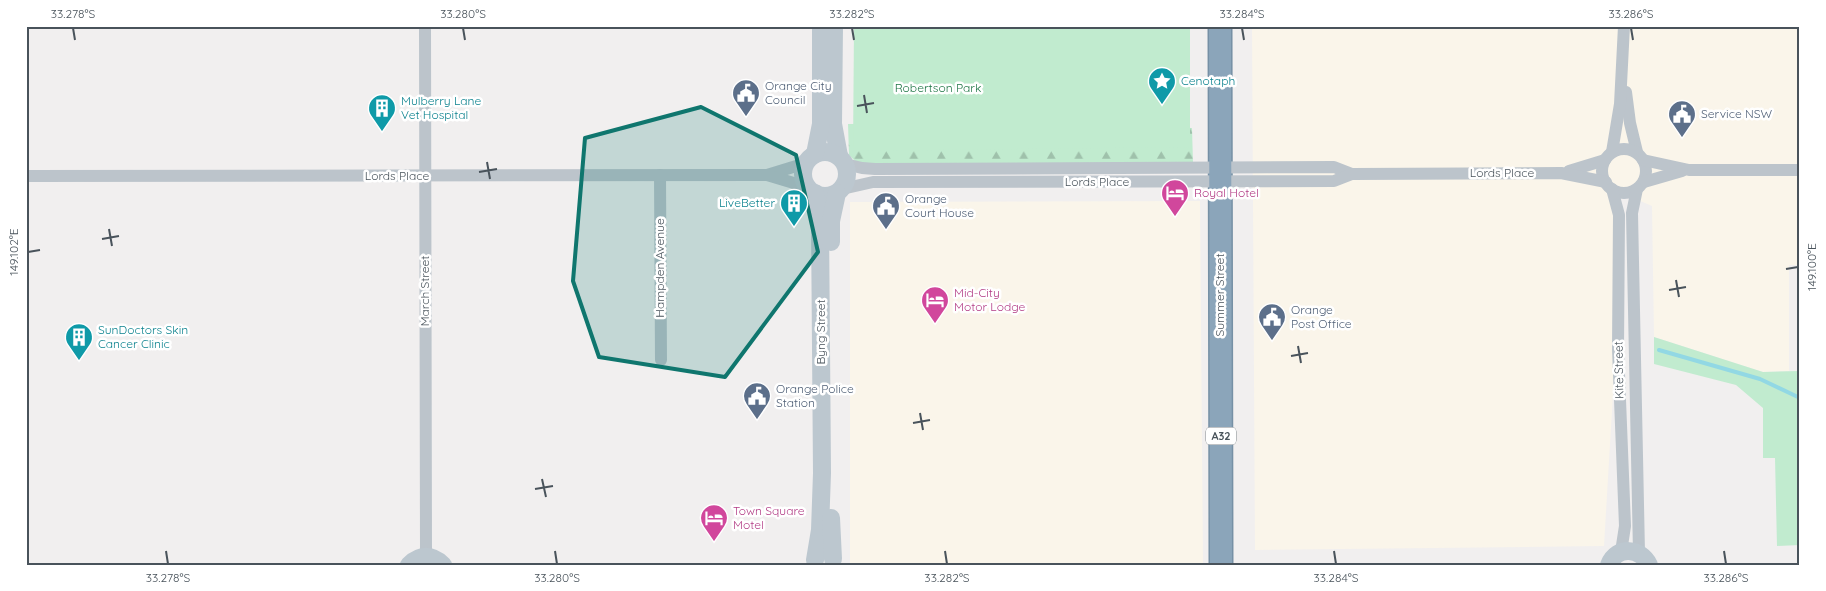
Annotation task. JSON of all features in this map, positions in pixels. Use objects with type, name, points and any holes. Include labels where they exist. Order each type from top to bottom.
[{"type":"highway","name":"Summer Street","points":[[1220,26],[1227,175],[1235,565]]},
{"type":"highway","name":"Summer Street","points":[[1222,565],[1227,175],[1233,26]]},
{"type":"street","name":"March Street","points":[[425,26],[426,556]]},
{"type":"street","points":[[821,26],[821,124],[811,159],[803,176],[811,190],[830,196],[839,191],[848,177],[833,124],[834,26]]},
{"type":"street","points":[[1624,26],[1618,123],[1609,156],[1602,171],[1609,185],[1624,193],[1640,185],[1689,170]]},
{"type":"street","points":[[1623,64],[1630,123],[1640,156],[1646,167],[1640,185]]},
{"type":"street","points":[[1609,156],[1625,149],[1640,156],[1689,170],[1800,170]]},
{"type":"street","points":[[811,159],[828,152],[842,160]]},
{"type":"street","name":"Lords Place","points":[[1561,173],[1609,156]]},
{"type":"street","name":"Lords Place","points":[[767,175],[811,159]]},
{"type":"street","name":"Lords Place","points":[[842,160],[869,169],[1227,175],[1334,181],[1352,174],[1561,173],[1609,185]]},
{"type":"street","name":"Hampden Avenue","points":[[660,175],[661,360]]},
{"type":"street","name":"Lords Place","points":[[26,176],[767,175],[811,190]]},
{"type":"street","name":"Lords Place","points":[[839,191],[874,182],[1227,175]]},
{"type":"street","name":"Kite Street","points":[[1609,185],[1619,215],[1618,349],[1625,526],[1609,561]]},
{"type":"street","name":"Kite Street","points":[[1640,185],[1632,213],[1648,562]]},
{"type":"street","name":"Byng Street","points":[[811,190],[820,222],[822,416],[821,504],[812,562]]},
{"type":"street","name":"Byng Street","points":[[837,562],[830,536],[831,221],[839,191]]},
{"type":"street","points":[[1609,561],[1633,551],[1648,562]]},
{"type":"street","points":[[409,565],[414,560],[426,556],[438,560],[443,565]]},
{"type":"street","points":[[812,562],[827,557],[837,562]]},
{"type":"highlighted area","points":[[701,107],[796,155],[818,252],[725,377],[599,357],[573,281],[585,138]]},
{"type":"shaded area","points":[[1252,26],[1800,26],[1800,265],[1789,265],[1789,371],[1763,372],[1654,337],[1652,206],[1612,189],[1618,309],[1604,546],[1255,550]]},
{"type":"shaded area","points":[[1200,201],[1203,565],[850,565],[850,202]]},
{"type":"green space","name":"Robertson Park","points":[[854,26],[1190,26],[1190,147],[853,151]]},
{"type":"green space","points":[[1023,123],[1192,128],[1193,163],[857,163],[849,155],[848,124]]},
{"type":"green space","points":[[1654,337],[1763,372],[1800,371],[1800,545],[1777,546],[1775,458],[1763,458],[1763,408],[1736,385],[1654,364]]},
{"type":"waterway","points":[[1659,350],[1760,379],[1800,398]]},
{"type":"place","name":"Cenotaph","points":[[1162,105]]},
{"type":"place","name":"Orange City Council","points":[[746,117]]},
{"type":"place","name":"Mulberry Lane Vet Hospital","points":[[382,132]]},
{"type":"place","name":"Service NSW","points":[[1682,138]]},
{"type":"place","name":"Royal Hotel","points":[[1175,217]]},
{"type":"place","name":"LiveBetter","points":[[794,227]]},
{"type":"place","name":"Orange Court House","points":[[886,230]]},
{"type":"place","name":"Mid-City Motor Lodge","points":[[935,324]]},
{"type":"place","name":"Orange Post Office","points":[[1272,341]]},
{"type":"place","name":"SunDoctors Skin Cancer Clinic","points":[[79,361]]},
{"type":"place","name":"Orange Police Station","points":[[757,420]]},
{"type":"place","name":"Town Square Motel","points":[[714,542]]}]
